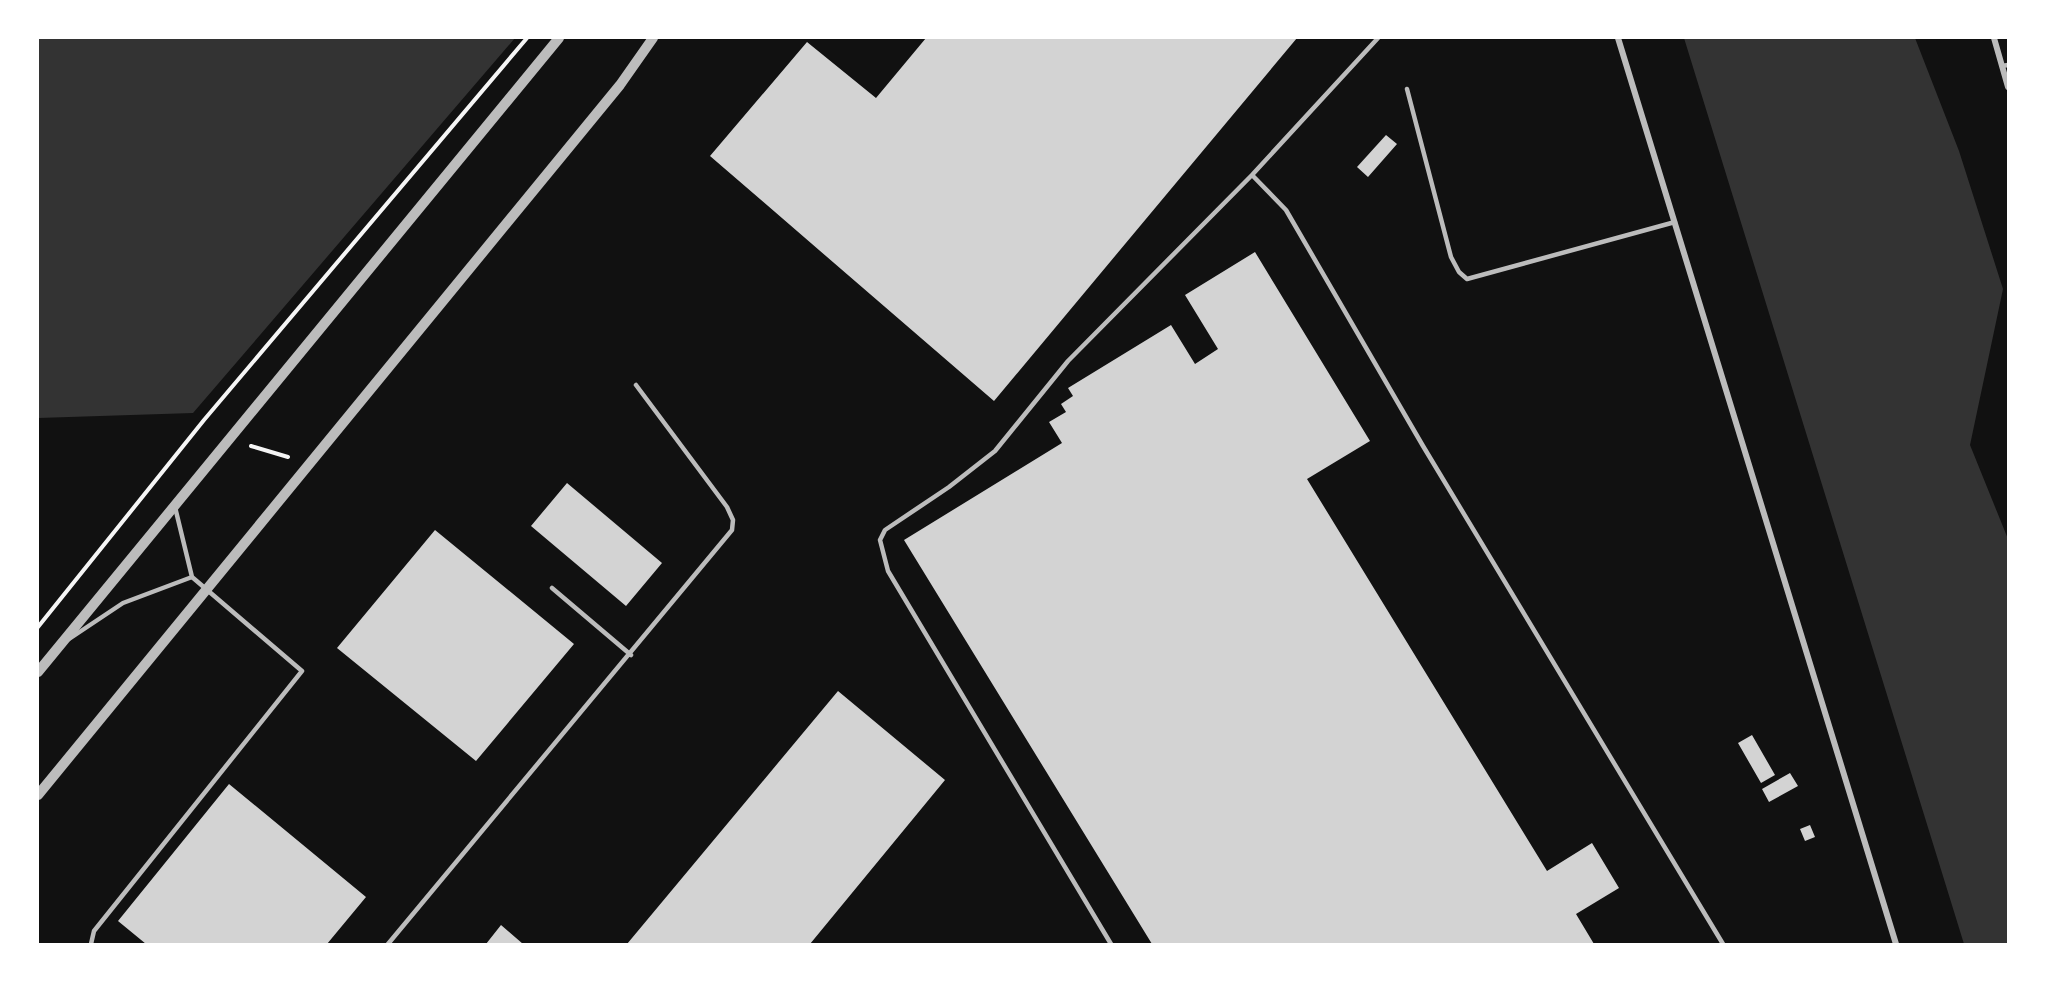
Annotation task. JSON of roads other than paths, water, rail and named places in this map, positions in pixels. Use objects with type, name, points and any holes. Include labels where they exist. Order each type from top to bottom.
[{"type":"street","points":[[38,672],[559,38]]},
{"type":"street","points":[[38,795],[620,85],[653,38]]},
{"type":"street","points":[[1618,38],[1896,945]]},
{"type":"street","points":[[1994,38],[2005,65],[2008,87]]},
{"type":"lane","points":[[1111,945],[888,571],[880,540],[885,530],[949,487],[995,451],[1068,361],[1252,176],[1378,38]]},
{"type":"lane","points":[[1407,90],[1451,258],[1459,272],[1467,279],[1675,222]]},
{"type":"lane","points":[[1252,176],[1286,210],[1423,446],[1724,945]]},
{"type":"lane","points":[[388,945],[631,655],[732,530],[733,520],[727,507],[636,385]]},
{"type":"lane","points":[[91,945],[94,931],[302,671],[192,577],[174,506]]},
{"type":"lane","points":[[57,648],[123,603],[192,577]]},
{"type":"lane","points":[[552,588],[631,655]]}]
